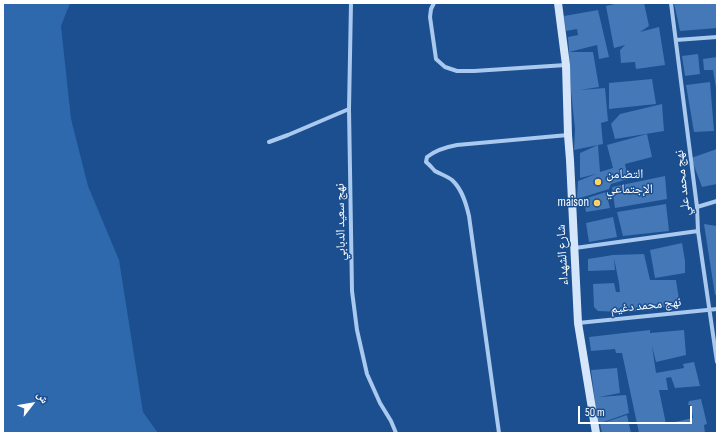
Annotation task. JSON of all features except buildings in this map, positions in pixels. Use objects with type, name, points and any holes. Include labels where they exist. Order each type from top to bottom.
[{"type":"main road","name":"شارع الشهداء","points":[[558,3],[566,65],[568,135],[578,323],[596,433]]},
{"type":"street","name":"نهج سعيد الدبابي","points":[[351,3],[349,109],[352,291],[367,374],[396,433]]},
{"type":"street","points":[[434,3],[431,9],[430,17],[436,59],[445,67],[457,71],[474,71],[566,65]]},
{"type":"street","name":"نهج محمد علي","points":[[670,3],[697,207],[698,231],[717,362]]},
{"type":"street","points":[[676,40],[717,36]]},
{"type":"street","points":[[269,142],[288,136],[349,109]]},
{"type":"street","points":[[500,433],[469,216],[466,204],[456,184],[450,178],[434,170],[426,162],[427,157],[437,150],[457,144],[568,135]]},
{"type":"street","points":[[697,207],[717,200]]},
{"type":"street","points":[[575,248],[698,231]]},
{"type":"street","name":"نهج محمد دغيم","points":[[578,323],[717,309]]},
{"type":"shaded area","points":[[3,3],[70,3],[61,26],[71,119],[88,186],[119,260],[143,412],[158,433],[3,433]]},
{"type":"place","name":"التضامن الإجتماعي","points":[[598,182]]},
{"type":"place","name":"maison","points":[[597,203]]}]
